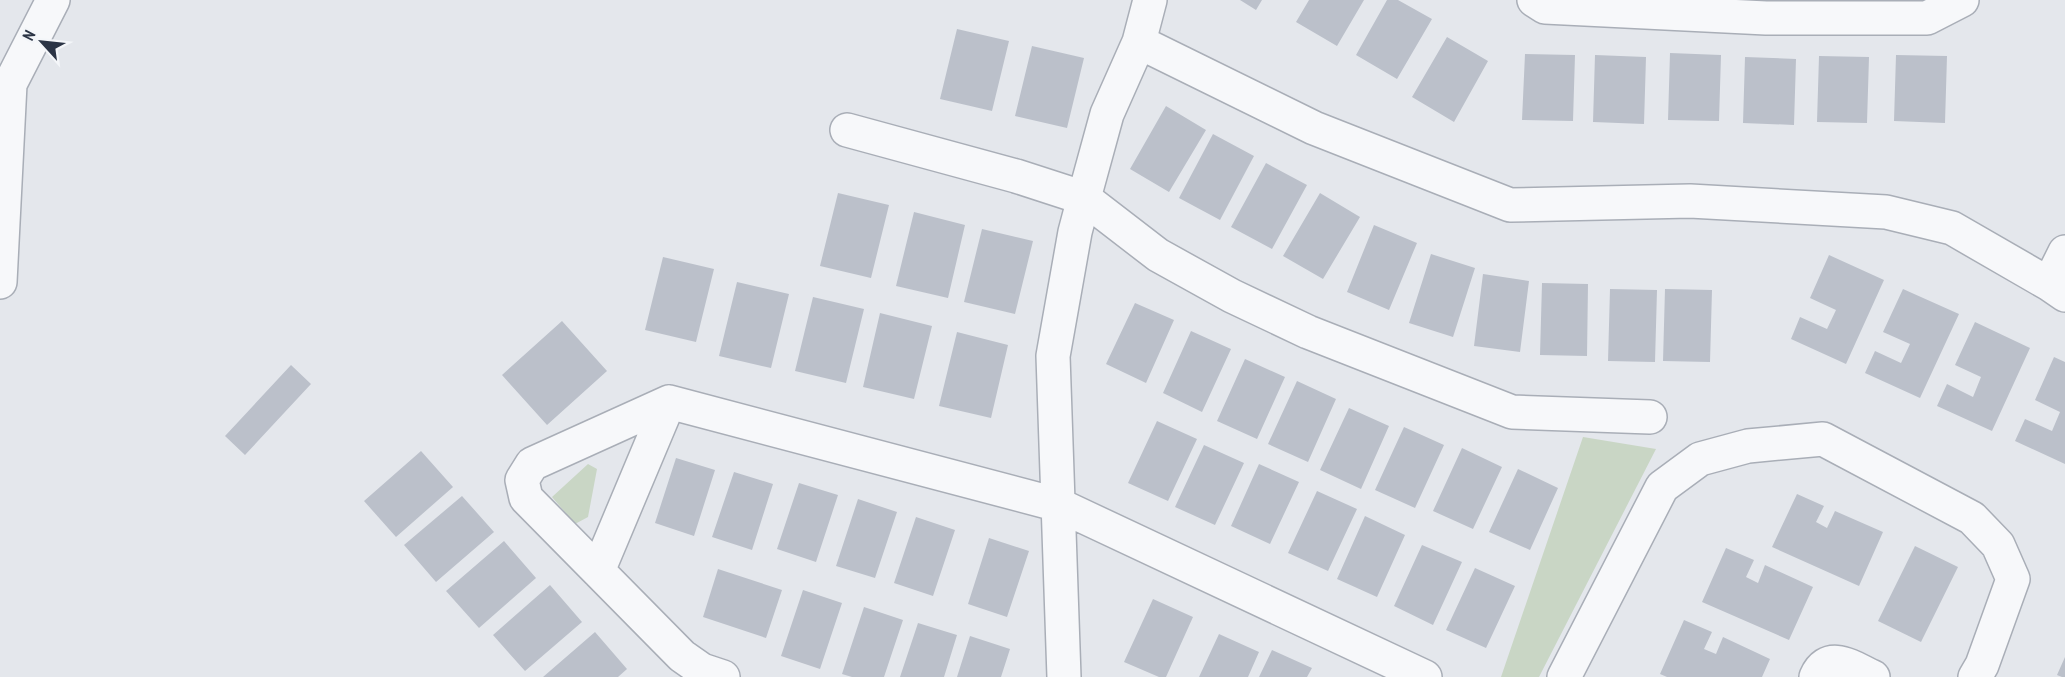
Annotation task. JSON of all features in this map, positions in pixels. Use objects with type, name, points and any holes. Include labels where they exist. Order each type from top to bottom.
[{"type":"street","points":[[0,282],[10,84],[54,0]]},
{"type":"street","points":[[1064,677],[1053,356],[1075,232],[1084,198],[1107,114],[1139,42],[1150,0]]},
{"type":"street","points":[[1543,2],[1757,9],[1927,18],[1962,0]]},
{"type":"street","points":[[1139,42],[1314,128],[1510,205],[1690,201],[1886,212],[1952,228],[2057,289],[2065,252]]},
{"type":"street","points":[[848,130],[1016,176],[1084,198],[1158,255],[1232,296],[1308,332],[1512,412],[1650,417]]},
{"type":"street","points":[[598,571],[669,402]]},
{"type":"street","points":[[723,677],[702,669],[682,656],[526,498],[522,480],[532,464],[669,402],[1059,505],[1425,677]]},
{"type":"street","points":[[1564,677],[1662,487],[1700,459],[1748,446],[1823,439],[1972,518],[1998,545],[2013,579],[1982,664],[1975,677]]},
{"type":"street","points":[[1816,677],[1820,668],[1828,662],[1839,662],[1873,677]]},
{"type":"green space","points":[[1583,437],[1656,449],[1539,677],[1501,677]]},
{"type":"green space","points":[[588,464],[597,469],[588,517],[575,524],[552,497]]},
{"type":"building","points":[[1240,0],[1262,0],[1256,10]]},
{"type":"building","points":[[1309,0],[1364,0],[1337,46],[1296,22]]},
{"type":"building","points":[[1387,0],[1398,0],[1432,19],[1397,79],[1356,55]]},
{"type":"building","points":[[957,29],[1009,41],[992,111],[940,99]]},
{"type":"building","points":[[1447,37],[1488,61],[1454,122],[1412,97]]},
{"type":"building","points":[[1032,46],[1084,58],[1067,128],[1015,116]]},
{"type":"building","points":[[1670,53],[1721,55],[1719,121],[1668,120]]},
{"type":"building","points":[[1525,54],[1575,55],[1573,121],[1522,120]]},
{"type":"building","points":[[1595,55],[1646,57],[1644,124],[1593,122]]},
{"type":"building","points":[[1896,55],[1947,56],[1945,123],[1894,121]]},
{"type":"building","points":[[1819,56],[1869,57],[1867,123],[1817,122]]},
{"type":"building","points":[[1745,57],[1796,59],[1794,125],[1743,123]]},
{"type":"building","points":[[1166,106],[1206,130],[1169,192],[1130,169]]},
{"type":"building","points":[[1213,134],[1254,156],[1220,220],[1179,198]]},
{"type":"building","points":[[1266,163],[1307,185],[1272,249],[1231,227]]},
{"type":"building","points":[[838,193],[889,205],[871,278],[820,266]]},
{"type":"building","points":[[1320,193],[1360,217],[1323,279],[1283,256]]},
{"type":"building","points":[[914,212],[965,225],[948,298],[896,286]]},
{"type":"building","points":[[1374,225],[1417,243],[1389,310],[1347,292]]},
{"type":"building","points":[[982,229],[1033,241],[1015,314],[964,302]]},
{"type":"building","points":[[1431,254],[1475,268],[1453,337],[1409,323]]},
{"type":"building","points":[[1829,255],[1884,280],[1846,364],[1791,339],[1800,317],[1827,329],[1836,310],[1810,298]]},
{"type":"building","points":[[663,257],[714,269],[696,342],[645,330]]},
{"type":"building","points":[[1483,274],[1529,281],[1520,352],[1474,346]]},
{"type":"building","points":[[737,282],[789,294],[771,368],[719,356]]},
{"type":"building","points":[[1542,283],[1588,284],[1587,356],[1540,355]]},
{"type":"building","points":[[1610,289],[1657,290],[1655,362],[1608,361]]},
{"type":"building","points":[[1665,289],[1712,290],[1710,362],[1663,361]]},
{"type":"building","points":[[1903,289],[1959,314],[1920,398],[1865,373],[1875,351],[1901,363],[1910,344],[1883,332]]},
{"type":"building","points":[[813,297],[864,309],[846,383],[795,371]]},
{"type":"building","points":[[1135,303],[1174,320],[1146,383],[1106,364]]},
{"type":"building","points":[[880,313],[932,326],[914,399],[863,387]]},
{"type":"building","points":[[562,321],[607,371],[547,425],[502,375]]},
{"type":"building","points":[[1975,322],[2030,348],[1992,431],[1937,406],[1947,384],[1973,397],[1981,377],[1955,365]]},
{"type":"building","points":[[1191,331],[1231,349],[1202,412],[1163,393]]},
{"type":"building","points":[[957,332],[1008,345],[991,418],[939,406]]},
{"type":"building","points":[[2054,357],[2065,362],[2065,464],[2015,441],[2025,419],[2052,431],[2060,412],[2035,400]]},
{"type":"building","points":[[1245,359],[1285,377],[1257,439],[1217,421]]},
{"type":"building","points":[[291,365],[311,384],[245,455],[225,436]]},
{"type":"building","points":[[1297,381],[1336,399],[1308,462],[1268,444]]},
{"type":"building","points":[[1349,408],[1389,426],[1361,489],[1320,470]]},
{"type":"building","points":[[1157,421],[1197,439],[1168,501],[1128,483]]},
{"type":"building","points":[[1404,427],[1444,445],[1415,508],[1375,490]]},
{"type":"building","points":[[1204,445],[1244,463],[1215,525],[1175,507]]},
{"type":"building","points":[[1462,448],[1502,467],[1473,529],[1433,511]]},
{"type":"building","points":[[421,451],[453,487],[396,537],[364,501]]},
{"type":"building","points":[[676,458],[715,470],[694,536],[655,523]]},
{"type":"building","points":[[1259,464],[1299,482],[1270,544],[1231,526]]},
{"type":"building","points":[[1518,469],[1558,488],[1530,550],[1489,532]]},
{"type":"building","points":[[734,472],[773,484],[752,550],[712,537]]},
{"type":"building","points":[[799,483],[838,495],[816,562],[777,549]]},
{"type":"building","points":[[1317,491],[1357,509],[1328,571],[1288,553]]},
{"type":"building","points":[[1797,494],[1824,506],[1816,522],[1827,528],[1835,511],[1883,532],[1859,586],[1772,547]]},
{"type":"building","points":[[462,496],[494,532],[436,582],[404,545]]},
{"type":"building","points":[[858,499],[897,512],[875,578],[836,566]]},
{"type":"building","points":[[1365,516],[1405,535],[1377,597],[1337,579]]},
{"type":"building","points":[[916,517],[955,530],[933,596],[894,583]]},
{"type":"building","points":[[989,538],[1029,551],[1007,617],[968,604]]},
{"type":"building","points":[[504,541],[536,578],[479,628],[446,591]]},
{"type":"building","points":[[1422,545],[1462,562],[1433,625],[1394,606]]},
{"type":"building","points":[[1915,546],[1958,567],[1921,642],[1878,621]]},
{"type":"building","points":[[1726,548],[1754,560],[1746,577],[1758,583],[1765,565],[1813,587],[1789,640],[1702,602]]},
{"type":"building","points":[[1475,568],[1515,586],[1486,648],[1446,630]]},
{"type":"building","points":[[718,569],[782,590],[766,638],[703,617]]},
{"type":"building","points":[[550,585],[582,622],[525,671],[493,635]]},
{"type":"building","points":[[803,590],[842,603],[820,669],[781,656]]},
{"type":"building","points":[[1153,599],[1193,617],[1166,677],[1159,677],[1124,662]]},
{"type":"building","points":[[864,607],[903,620],[884,677],[852,677],[842,674]]},
{"type":"building","points":[[1684,620],[1712,632],[1704,649],[1716,654],[1723,637],[1770,659],[1762,677],[1667,677],[1660,674]]},
{"type":"building","points":[[918,623],[957,635],[944,677],[900,677]]},
{"type":"building","points":[[595,632],[627,669],[618,677],[543,677]]},
{"type":"building","points":[[1219,634],[1259,652],[1248,677],[1199,677]]},
{"type":"building","points":[[970,636],[1010,649],[1001,677],[957,677]]},
{"type":"building","points":[[1272,650],[1312,668],[1307,677],[1259,677]]},
{"type":"building","points":[[2065,657],[2065,677],[2062,677],[2057,675]]}]
